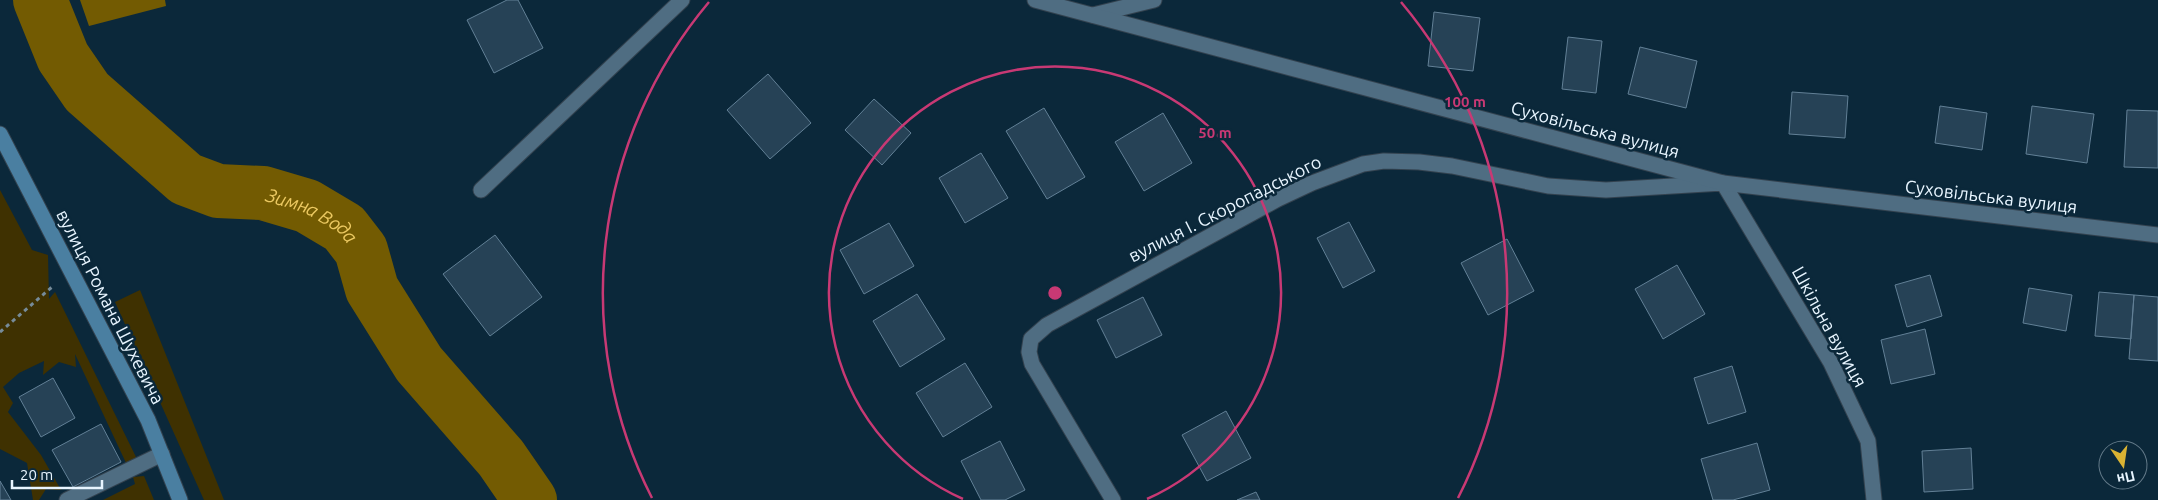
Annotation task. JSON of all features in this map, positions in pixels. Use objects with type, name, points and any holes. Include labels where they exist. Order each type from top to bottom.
[{"type":"main road","name":"вулиця Романа Шухевича","points":[[0,134],[148,420],[180,500]]},
{"type":"street","points":[[481,190],[682,0]]},
{"type":"street","name":"Суховільська вулиця","points":[[1035,0],[1723,183],[2158,235]]},
{"type":"street","points":[[1093,16],[1154,0]]},
{"type":"street","name":"вулиця І. Скоропадського","points":[[1113,500],[1032,364],[1029,352],[1031,339],[1047,325],[1076,308],[1278,199],[1338,172],[1362,164],[1384,162],[1419,162],[1444,165],[1548,186],[1606,190],[1723,183]]},
{"type":"street","name":"Шкільна вулиця","points":[[1723,183],[1831,363],[1868,442],[1874,500]]},
{"type":"street","points":[[67,500],[162,454]]},
{"type":"path","points":[[0,332],[52,287]]},
{"type":"shaded area","points":[[80,0],[165,0],[166,6],[89,26]]},
{"type":"shaded area","points":[[0,190],[32,250],[48,255],[49,299],[55,292],[136,457],[127,465],[75,354],[76,367],[59,362],[43,375],[44,361],[19,373],[3,387],[13,403],[8,412],[41,455],[61,490],[46,489],[39,500],[33,500],[27,463],[0,449]]},
{"type":"shaded area","points":[[140,290],[224,500],[204,500],[115,302]]},
{"type":"shaded area","points":[[144,476],[154,500],[103,500],[135,484],[133,477]]},
{"type":"building","points":[[507,0],[518,0],[543,48],[494,73],[467,20]]},
{"type":"building","points":[[1434,12],[1480,18],[1473,71],[1428,66]]},
{"type":"building","points":[[1568,37],[1602,41],[1596,93],[1562,89]]},
{"type":"building","points":[[1640,47],[1697,61],[1686,108],[1628,94]]},
{"type":"building","points":[[768,74],[811,123],[770,159],[727,110]]},
{"type":"building","points":[[1792,92],[1848,96],[1845,138],[1789,134]]},
{"type":"building","points":[[874,99],[911,133],[882,165],[845,130]]},
{"type":"building","points":[[1940,106],[1987,113],[1982,150],[1935,143]]},
{"type":"building","points":[[2032,106],[2094,114],[2087,163],[2026,154]]},
{"type":"building","points":[[1044,108],[1085,177],[1047,199],[1006,131]]},
{"type":"building","points":[[2127,110],[2158,111],[2158,168],[2124,167]]},
{"type":"building","points":[[1163,113],[1192,163],[1144,191],[1115,142]]},
{"type":"building","points":[[981,153],[1008,198],[965,223],[939,178]]},
{"type":"building","points":[[1349,222],[1375,271],[1343,288],[1317,238]]},
{"type":"building","points":[[889,223],[914,266],[864,294],[840,250]]},
{"type":"building","points":[[495,235],[542,297],[490,336],[443,274]]},
{"type":"building","points":[[1507,239],[1534,291],[1488,315],[1461,263]]},
{"type":"building","points":[[1677,265],[1705,314],[1663,339],[1635,289]]},
{"type":"building","points":[[1930,275],[1942,316],[1907,327],[1895,285]]},
{"type":"building","points":[[2029,288],[2072,295],[2066,331],[2023,323]]},
{"type":"building","points":[[2099,292],[2134,295],[2131,339],[2095,336]]},
{"type":"building","points":[[917,294],[945,339],[900,367],[873,321]]},
{"type":"building","points":[[2134,295],[2158,297],[2158,361],[2129,359]]},
{"type":"building","points":[[1143,297],[1162,335],[1116,358],[1097,320]]},
{"type":"building","points":[[1925,329],[1935,374],[1891,384],[1881,340]]},
{"type":"building","points":[[965,363],[992,407],[943,437],[916,393]]},
{"type":"building","points":[[1732,366],[1746,412],[1708,424],[1694,378]]},
{"type":"building","points":[[53,378],[75,418],[41,437],[19,397]]},
{"type":"building","points":[[1226,411],[1251,458],[1207,481],[1182,435]]},
{"type":"building","points":[[101,424],[121,462],[73,487],[52,450]]},
{"type":"building","points":[[1000,441],[1025,490],[1005,500],[981,500],[961,461]]},
{"type":"building","points":[[1757,443],[1770,490],[1733,500],[1713,500],[1701,459]]},
{"type":"building","points":[[1971,448],[1973,489],[1924,492],[1922,451]]},
{"type":"building","points":[[0,481],[11,500],[0,500]]},
{"type":"building","points":[[1256,492],[1260,500],[1237,500]]},
{"type":"waterway","name":"Зимна Вода","points":[[40,0],[63,57],[87,92],[186,179],[218,191],[263,193],[307,206],[344,228],[361,250],[372,289],[419,364],[501,458],[530,500]]}]
